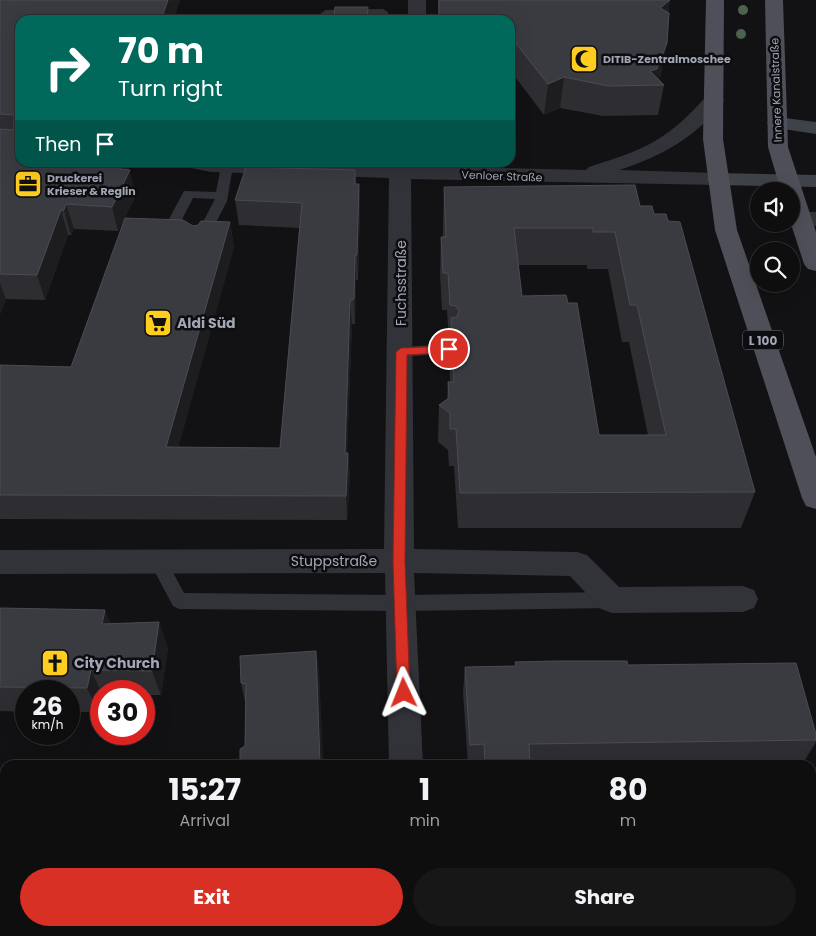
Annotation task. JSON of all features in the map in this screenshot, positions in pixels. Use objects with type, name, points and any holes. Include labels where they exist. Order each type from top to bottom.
[{"type":"main road","name":"L 100","points":[[715,0],[713,139],[726,230],[816,498]]},
{"type":"main road","name":"Innere Kanalstraße","points":[[774,0],[778,147],[789,180],[808,219],[816,264]]},
{"type":"street","points":[[417,0],[417,15]]},
{"type":"street","name":"Venloer Straße","points":[[577,178],[643,155],[666,143],[714,100]]},
{"type":"street","points":[[777,123],[816,128]]},
{"type":"street","name":"Venloer Straße","points":[[315,167],[403,168],[577,178],[816,180]]},
{"type":"street","name":"Fuchsstraße","points":[[403,168],[399,562],[406,760]]},
{"type":"street","name":"Stuppstraße","points":[[0,562],[158,561],[577,564],[612,600]]},
{"type":"street","points":[[612,600],[744,599]]},
{"type":"lane","points":[[326,15],[326,13],[384,12],[384,15]]},
{"type":"lane","points":[[198,245],[222,196],[227,167]]},
{"type":"lane","points":[[169,232],[189,194],[222,196]]},
{"type":"lane","points":[[401,352],[449,349]]},
{"type":"lane","points":[[158,561],[179,601],[401,604],[612,600]]},
{"type":"building","points":[[0,0],[168,0],[163,15],[15,15],[15,167],[121,167],[120,169],[130,170],[112,207],[66,204],[64,210],[61,210],[37,275],[0,274],[0,129],[14,130],[14,115],[0,114]]},
{"type":"building","name":"DITIB-Zentralmoschee","points":[[439,0],[670,0],[660,8],[669,13],[667,43],[657,69],[650,71],[664,85],[608,86],[564,77],[548,84],[515,42],[515,15],[439,15]]},
{"type":"building","points":[[335,7],[368,7],[367,15],[334,15]]},
{"type":"building","points":[[246,167],[355,170],[355,184],[359,184],[354,299],[350,300],[345,453],[348,453],[346,496],[0,495],[0,365],[71,367],[125,218],[183,220],[193,226],[198,225],[201,221],[230,222],[166,447],[280,448],[302,203],[235,200]]},
{"type":"building","points":[[635,185],[640,206],[652,206],[654,214],[666,214],[668,221],[680,222],[755,492],[460,493],[456,429],[450,429],[450,413],[439,405],[449,398],[448,382],[454,382],[451,318],[457,317],[459,311],[456,306],[450,305],[448,273],[443,273],[441,237],[446,237],[444,187]],"holes":[[[514,228],[593,228],[593,232],[615,232],[630,305],[637,305],[666,435],[599,435],[577,303],[568,303],[566,295],[522,296]]]},
{"type":"building","points":[[0,608],[105,610],[102,624],[159,622],[152,671],[91,670],[87,688],[80,688],[80,680],[15,680],[15,687],[0,687]]},
{"type":"building","points":[[316,651],[320,760],[240,760],[240,749],[245,746],[246,684],[241,683],[240,656]]},
{"type":"building","points":[[627,661],[628,665],[796,663],[816,734],[816,740],[529,744],[530,760],[485,760],[484,744],[470,745],[465,667],[516,666],[515,662]]},
{"type":"place","name":"DITIB-Zentralmoschee","points":[[584,59]]},
{"type":"place","name":"Druckerei Krieser & Reglin","points":[[28,184]]},
{"type":"place","name":"Aldi Süd","points":[[158,323]]},
{"type":"place","name":"City Church","points":[[55,663]]},
{"type":"route","points":[[404,693],[399,562],[401,352],[449,349]]}]
